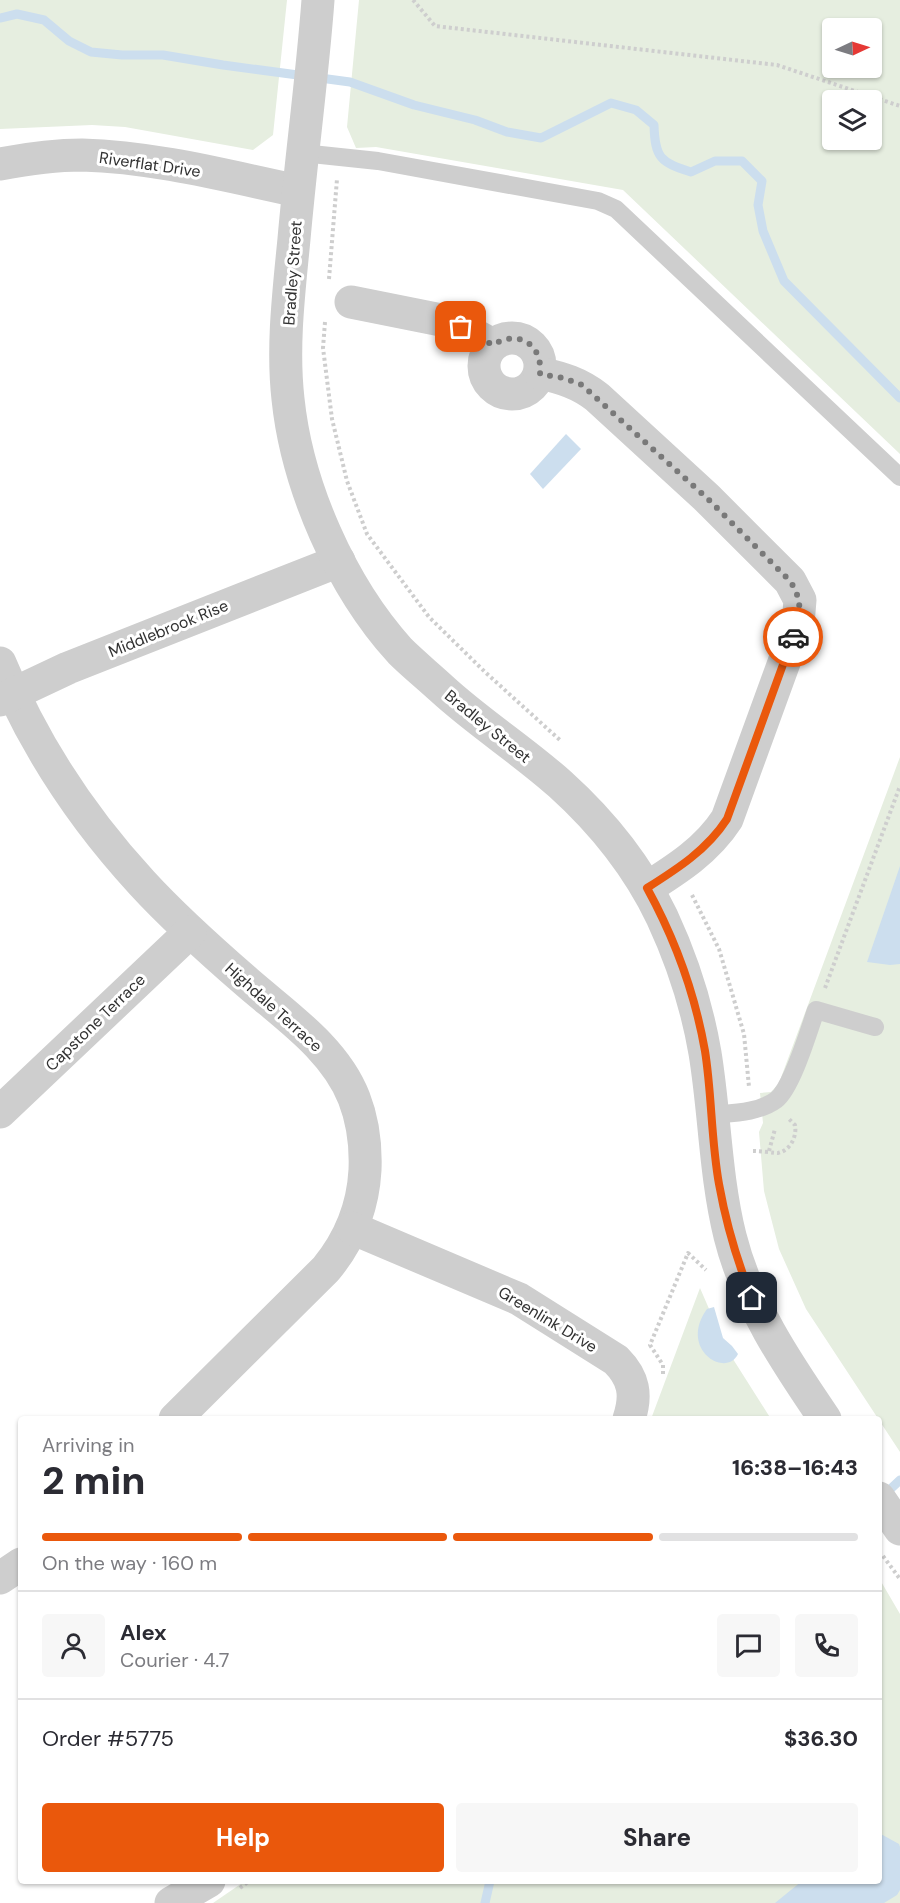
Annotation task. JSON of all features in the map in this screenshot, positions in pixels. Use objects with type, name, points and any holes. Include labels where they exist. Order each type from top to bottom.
[{"type":"street","name":"Bradley Street","points":[[317,10],[289,291],[287,347],[288,397],[299,459],[311,495],[339,561],[377,622],[401,651],[461,706],[558,782],[608,834],[647,888],[682,963],[694,1003],[705,1052],[719,1184],[730,1238],[742,1275],[774,1341],[823,1416]]},
{"type":"street","name":"Riverflat Drive","points":[[0,164],[80,155],[121,158],[168,164],[298,191]]},
{"type":"street","points":[[335,299],[450,321],[493,345]]},
{"type":"street","points":[[509,338],[527,342],[534,348],[541,364],[540,374],[530,389],[521,394],[511,395],[494,388],[484,372],[484,362],[493,345],[509,338]]},
{"type":"street","points":[[540,374],[564,378],[582,385],[597,397],[707,498],[790,581],[800,600],[798,624],[727,819],[712,840],[675,870],[647,888]]},
{"type":"street","name":"Middlebrook Rise","points":[[6,697],[68,668],[339,561]]},
{"type":"street","name":"Highdale Terrace","points":[[0,663],[6,697],[105,841],[190,932],[311,1038],[330,1059],[354,1096],[361,1117],[365,1160],[362,1199],[342,1248],[326,1269],[178,1416]]},
{"type":"street","name":"Capstone Terrace","points":[[0,1113],[190,932]]},
{"type":"street","name":"Greenlink Drive","points":[[352,1228],[510,1294],[616,1360],[632,1380],[634,1400],[630,1416]]},
{"type":"street","points":[[882,1502],[900,1529]]},
{"type":"street","points":[[0,1578],[18,1566]]},
{"type":"street","points":[[171,1903],[204,1884]]},
{"type":"lane","points":[[303,142],[339,158],[378,162],[598,201],[616,209],[900,477]]},
{"type":"lane","points":[[712,1115],[751,1110],[776,1100],[793,1073],[816,1010],[875,1027]]},
{"type":"path","points":[[413,0],[435,26],[777,65],[900,106]]},
{"type":"path","points":[[339,158],[335,299],[323,348],[332,420],[347,481],[368,534],[429,617],[485,672],[563,742]]},
{"type":"path","points":[[816,1010],[900,786]]},
{"type":"path","points":[[675,870],[691,893],[719,949],[744,1034],[751,1110]]},
{"type":"path","points":[[753,1150],[778,1153],[788,1147],[796,1135],[793,1121],[782,1115],[776,1100]]},
{"type":"path","points":[[769,1151],[772,1135],[778,1124]]},
{"type":"path","points":[[663,1376],[663,1365],[650,1345],[688,1253]]},
{"type":"path","points":[[885,1560],[900,1580]]},
{"type":"shaded area","points":[[0,0],[287,0],[273,135],[253,150],[125,127],[92,125],[0,129]]},
{"type":"shaded area","points":[[359,0],[900,0],[900,454],[623,190],[376,147],[356,148],[347,127]]},
{"type":"shaded area","points":[[900,757],[900,1452],[882,1425],[882,1416],[876,1416],[806,1309],[779,1249],[764,1191],[759,1132],[763,1123],[760,1093],[771,1092],[779,1083]]},
{"type":"shaded area","points":[[700,1288],[726,1348],[769,1416],[652,1416]]},
{"type":"shaded area","points":[[882,1583],[900,1614],[900,1903],[213,1903],[241,1884],[882,1884]]},
{"type":"water","points":[[566,434],[581,449],[543,489],[530,474]]},
{"type":"water","points":[[900,866],[900,964],[867,962]]},
{"type":"water","points":[[714,1307],[723,1338],[738,1354],[732,1361],[724,1363],[715,1361],[707,1356],[701,1347],[698,1336],[700,1323],[707,1309]]},
{"type":"water","points":[[882,1835],[899,1844],[900,1890],[897,1895],[884,1903],[775,1903],[798,1884],[882,1884]]},
{"type":"waterway","points":[[0,18],[17,14],[44,20],[69,41],[91,52],[163,55],[350,82],[414,105],[475,120],[507,132],[541,138],[611,103],[636,110],[654,125],[658,152],[672,165],[691,172],[715,161],[742,161],[762,181],[758,205],[763,231],[784,281],[900,398]]},
{"type":"waterway","points":[[883,1496],[900,1480]]},
{"type":"waterway","points":[[485,1903],[489,1884]]},
{"type":"way so far","points":[[461,327],[493,345],[509,338],[527,342],[539,356],[540,374],[564,378],[582,385],[707,498],[796,589],[801,612],[793,637]]},
{"type":"route","points":[[752,1298],[730,1238],[719,1184],[705,1052],[694,1003],[682,963],[647,888],[682,866],[712,840],[727,819],[793,637]]}]
